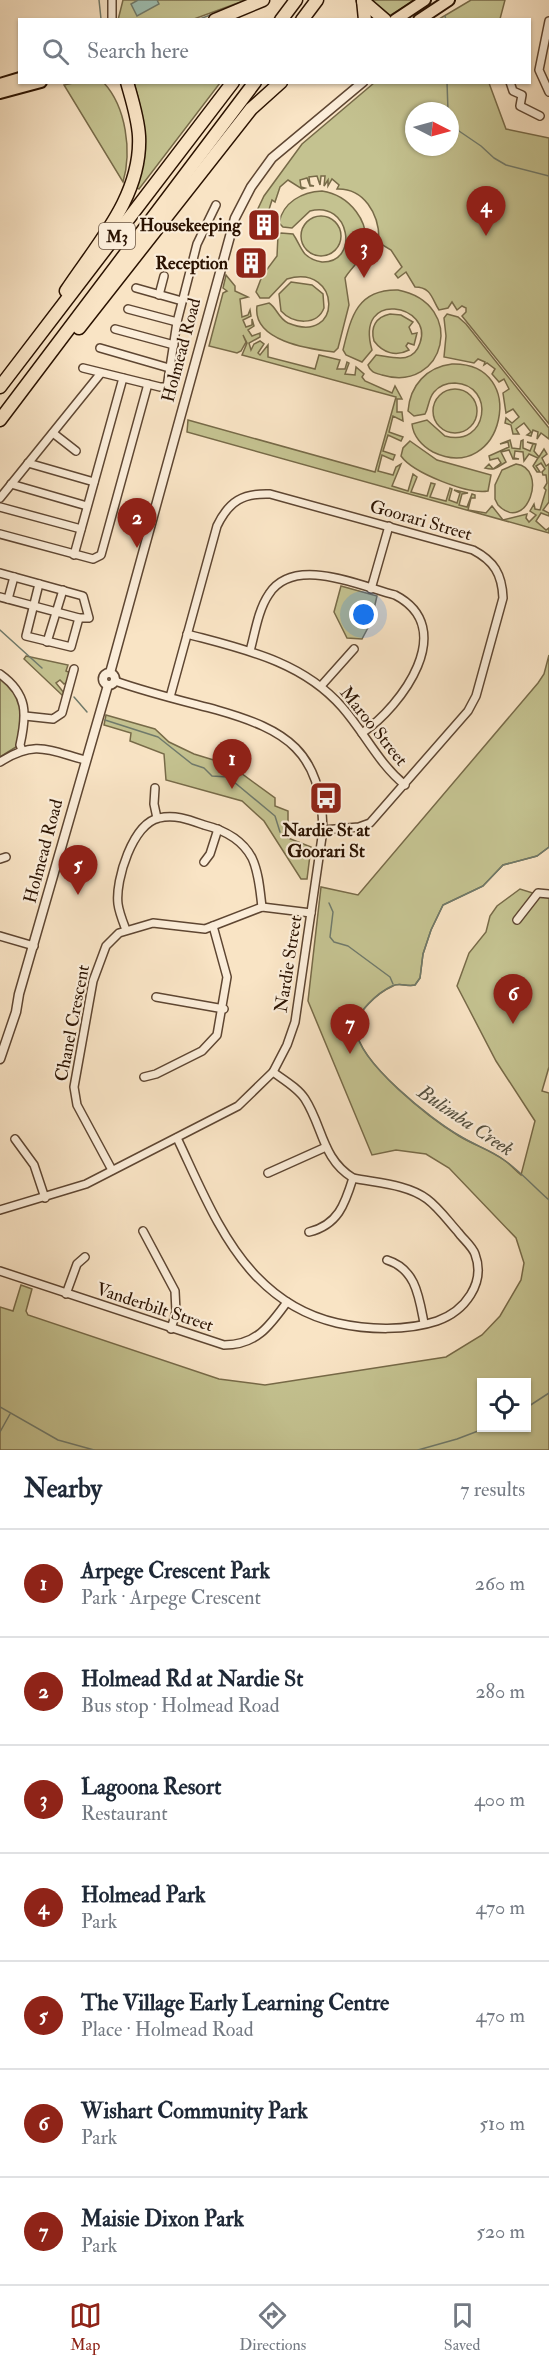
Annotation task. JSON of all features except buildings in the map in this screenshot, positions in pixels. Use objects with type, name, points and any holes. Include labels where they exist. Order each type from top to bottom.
[{"type":"highway","points":[[220,18],[263,0]]},
{"type":"highway","points":[[282,18],[296,0]]},
{"type":"highway","points":[[304,18],[317,0]]},
{"type":"highway","points":[[363,1],[365,18]]},
{"type":"highway","points":[[363,1],[383,18]]},
{"type":"highway","points":[[55,316],[59,301],[120,210],[134,180],[139,134],[127,84]]},
{"type":"highway","name":"M3","points":[[0,387],[231,84]]},
{"type":"highway","name":"M3","points":[[0,420],[253,84]]},
{"type":"highway","points":[[31,379],[46,369],[117,282],[251,109],[279,84]]},
{"type":"main road","points":[[398,18],[425,0]]},
{"type":"main road","points":[[422,18],[449,0]]},
{"type":"main road","points":[[0,84],[18,79]]},
{"type":"main road","points":[[0,93],[34,84]]},
{"type":"street","points":[[112,0],[112,18]]},
{"type":"street","points":[[549,21],[539,70],[541,79],[549,92]]},
{"type":"street","name":"Holmead Road","points":[[0,1059],[16,1012],[85,760],[112,683],[104,677],[110,673],[235,218],[251,187],[272,158],[361,84]]},
{"type":"street","points":[[511,84],[513,91],[522,95],[520,106],[540,116]]},
{"type":"street","points":[[83,368],[167,387],[177,322],[197,244],[216,205]]},
{"type":"street","points":[[159,295],[164,276]]},
{"type":"street","points":[[136,288],[182,301]]},
{"type":"street","points":[[129,309],[177,322]]},
{"type":"street","points":[[115,329],[174,345]]},
{"type":"street","points":[[100,348],[169,368]]},
{"type":"street","points":[[0,498],[101,373]]},
{"type":"street","points":[[74,555],[123,378]]},
{"type":"street","points":[[0,534],[93,559],[101,555],[147,384]]},
{"type":"street","points":[[53,433],[76,451]]},
{"type":"street","points":[[28,463],[94,482]]},
{"type":"street","points":[[11,484],[87,506]]},
{"type":"street","name":"Goorari Street","points":[[170,697],[217,526],[225,510],[237,499],[253,493],[270,494],[473,550],[488,558],[497,570],[502,584],[502,598],[476,696],[468,711],[370,823],[358,827],[323,830]]},
{"type":"street","points":[[0,507],[81,529]]},
{"type":"street","points":[[371,589],[389,526]]},
{"type":"street","points":[[0,573],[83,596],[86,600],[89,618],[79,618],[0,597]]},
{"type":"street","points":[[250,651],[263,605],[275,586],[284,579],[303,573],[315,574],[395,595],[413,606],[422,622],[424,633],[416,669],[406,692],[380,721],[362,733]]},
{"type":"street","points":[[8,599],[14,577]]},
{"type":"street","points":[[39,584],[26,636],[71,647],[79,618]]},
{"type":"street","points":[[47,642],[63,590]]},
{"type":"street","name":"Maroo Street","points":[[188,634],[250,651],[281,663],[321,686],[341,706],[382,764],[405,785]]},
{"type":"street","points":[[321,686],[354,649]]},
{"type":"street","points":[[25,716],[53,719],[62,713],[74,669]]},
{"type":"street","points":[[0,674],[12,683],[22,696],[25,716],[21,739],[23,749]]},
{"type":"street","name":"Nardie Street","points":[[0,1210],[86,1184],[245,1101],[273,1072],[287,1045],[295,1022],[323,830],[322,809],[315,777],[298,750],[285,738],[255,721],[112,683]]},
{"type":"street","points":[[0,762],[23,749],[45,749],[85,760]]},
{"type":"street","points":[[155,788],[154,804],[157,818]]},
{"type":"street","points":[[262,907],[252,859],[240,842],[218,829],[181,818],[157,818],[146,825],[131,843],[117,892],[118,906],[126,930],[153,923],[196,929],[213,926],[262,907],[311,913]]},
{"type":"street","points":[[204,862],[210,855],[218,829]]},
{"type":"street","points":[[517,920],[538,892],[549,894]]},
{"type":"street","points":[[144,1077],[156,1074],[202,1051],[218,1035],[227,977],[213,926]]},
{"type":"street","name":"Chanel Crescent","points":[[112,1170],[77,1105],[74,1087],[93,981],[101,957],[112,939],[126,930]]},
{"type":"street","points":[[0,936],[34,946]]},
{"type":"street","points":[[156,997],[224,1008]]},
{"type":"street","points":[[177,1138],[218,1220],[238,1254],[255,1275],[287,1302],[320,1318],[354,1326],[392,1328],[436,1321],[450,1314],[473,1291],[478,1272],[474,1251],[433,1204],[416,1192],[353,1178],[337,1166],[326,1147],[307,1101],[300,1091],[273,1072]]},
{"type":"street","points":[[15,1139],[31,1159],[45,1198]]},
{"type":"street","points":[[268,1173],[326,1147]]},
{"type":"street","points":[[309,1232],[324,1227],[338,1215],[346,1202],[353,1178]]},
{"type":"street","points":[[143,1231],[175,1291],[176,1312],[171,1329]]},
{"type":"street","points":[[66,1294],[77,1264],[86,1257]]},
{"type":"street","points":[[387,1260],[411,1276],[419,1293],[424,1323]]},
{"type":"street","name":"Vanderbilt Street","points":[[0,1271],[224,1345],[247,1342],[268,1329],[287,1302]]},
{"type":"shaded area","points":[[123,0],[246,0],[197,18],[118,18]]},
{"type":"shaded area","points":[[138,0],[157,0],[159,4],[137,16],[131,4]]},
{"type":"shaded area","points":[[374,0],[415,0],[391,15],[385,15],[372,2]]},
{"type":"shaded area","points":[[471,0],[505,0],[500,18],[441,18]]},
{"type":"shaded area","points":[[105,84],[112,93],[122,117],[127,143],[123,182],[64,85]]},
{"type":"shaded area","points":[[134,84],[219,84],[139,189],[136,187],[141,174],[145,148],[141,109]]},
{"type":"shaded area","points":[[373,84],[489,84],[506,129],[549,138],[549,424],[462,316],[466,308],[462,306],[457,310],[452,302],[448,308],[439,310],[431,295],[425,289],[415,287],[406,272],[398,278],[395,274],[402,267],[391,250],[376,241],[379,239],[373,212],[368,204],[355,193],[337,189],[339,185],[332,179],[328,186],[328,180],[324,186],[325,176],[321,176],[320,185],[317,176],[309,177],[310,185],[314,186],[310,186],[307,178],[300,180],[301,187],[305,188],[302,189],[288,180],[280,187],[275,202],[272,200],[267,216],[255,215],[264,196],[302,144]]},
{"type":"shaded area","points":[[322,191],[341,198],[349,204],[361,220],[366,240],[362,254],[345,278],[349,305],[338,348],[334,352],[297,345],[273,335],[263,328],[258,318],[257,306],[269,303],[288,323],[306,327],[319,324],[326,315],[329,304],[326,292],[318,282],[305,277],[287,279],[269,298],[260,298],[256,292],[262,276],[277,256],[278,235],[281,233],[293,234],[305,254],[315,260],[322,262],[334,260],[342,253],[345,233],[334,214],[324,210],[310,211],[292,228],[283,227],[279,223],[285,209],[294,200],[307,193]]},
{"type":"shaded area","points":[[321,216],[329,217],[335,222],[340,228],[340,244],[335,250],[329,255],[321,256],[313,255],[307,250],[302,244],[301,236],[302,228],[307,222],[313,217]]},
{"type":"shaded area","points":[[226,275],[235,286],[235,291],[248,297],[240,299],[242,317],[248,315],[250,310],[251,316],[243,320],[246,327],[252,325],[252,319],[254,326],[248,330],[252,336],[260,333],[260,337],[249,343],[251,350],[254,344],[260,341],[264,344],[258,353],[260,355],[268,345],[268,357],[315,369],[319,355],[340,360],[337,369],[345,369],[347,362],[349,363],[345,374],[355,375],[356,367],[364,374],[362,377],[365,381],[392,393],[395,386],[402,399],[397,399],[397,412],[402,412],[403,421],[393,416],[389,432],[403,437],[401,441],[388,435],[383,451],[395,455],[393,460],[382,455],[378,471],[393,475],[396,467],[401,464],[392,486],[408,491],[413,474],[417,477],[411,492],[427,496],[431,483],[435,484],[430,497],[446,501],[450,488],[452,489],[449,500],[457,503],[460,493],[454,490],[468,493],[462,494],[459,505],[467,507],[472,494],[475,495],[475,498],[471,498],[468,510],[486,513],[492,506],[503,520],[527,514],[526,518],[529,522],[536,515],[530,511],[534,504],[535,509],[540,510],[547,483],[546,475],[542,472],[545,469],[541,463],[536,466],[540,472],[537,472],[533,466],[538,458],[529,454],[524,461],[523,452],[515,451],[514,458],[519,459],[513,459],[509,450],[501,452],[506,462],[493,469],[501,463],[498,458],[490,460],[489,456],[509,447],[508,442],[500,444],[510,440],[512,448],[520,449],[523,440],[523,448],[530,451],[533,444],[527,442],[536,444],[534,451],[539,457],[544,449],[547,454],[542,458],[546,466],[549,464],[549,502],[543,510],[549,513],[549,516],[541,513],[536,521],[546,530],[549,528],[549,533],[187,432],[188,420],[375,472],[396,397],[242,355],[247,343],[243,335],[246,342],[241,351],[237,353],[209,346],[223,293],[227,291],[223,288]]},
{"type":"shaded area","points":[[291,282],[312,285],[323,294],[324,308],[321,314],[310,320],[298,321],[281,311],[279,294]]},
{"type":"shaded area","points":[[398,290],[420,298],[434,312],[440,328],[440,345],[433,360],[421,372],[404,377],[377,374],[371,371],[368,365],[376,355],[402,358],[417,350],[421,330],[416,319],[406,312],[394,309],[383,311],[374,317],[369,330],[372,350],[362,362],[346,355],[343,350],[349,327],[358,307],[373,294]]},
{"type":"shaded area","points":[[390,314],[401,315],[413,322],[409,327],[412,334],[417,333],[414,345],[408,343],[406,346],[409,350],[390,353],[374,341],[375,323]]},
{"type":"shaded area","points":[[447,314],[458,317],[466,324],[549,428],[549,439],[541,433],[537,439],[538,432],[533,430],[531,436],[527,435],[531,432],[524,423],[516,429],[519,434],[513,434],[511,425],[505,423],[506,418],[512,423],[519,417],[513,409],[506,413],[503,393],[509,389],[504,379],[499,382],[492,374],[495,369],[487,363],[484,365],[485,362],[478,359],[474,363],[444,357],[446,336],[444,318]]},
{"type":"shaded area","points":[[452,364],[477,369],[492,382],[499,400],[498,420],[491,439],[477,452],[457,458],[433,452],[425,447],[416,437],[412,424],[427,420],[445,436],[459,437],[470,433],[478,425],[482,415],[477,394],[468,386],[455,383],[446,384],[432,395],[425,414],[414,416],[408,411],[412,393],[421,379],[435,369]]},
{"type":"shaded area","points":[[455,389],[464,390],[471,395],[476,402],[476,420],[471,427],[464,432],[455,433],[446,432],[439,427],[434,420],[433,411],[434,402],[439,395],[446,390]]},
{"type":"shaded area","points":[[410,441],[437,460],[491,475],[488,491],[468,490],[455,486],[429,476],[407,463],[401,456],[403,448]]},
{"type":"shaded area","points":[[516,464],[526,468],[531,476],[532,487],[525,506],[518,512],[508,512],[498,505],[495,499],[495,485],[502,470]]},
{"type":"shaded area","points":[[341,586],[377,596],[371,622],[362,639],[347,638],[334,612]]},
{"type":"shaded area","points":[[549,655],[549,847],[537,856],[503,865],[483,886],[443,905],[423,954],[420,978],[415,985],[395,985],[375,998],[359,1016],[356,1029],[360,1043],[369,1058],[398,1089],[447,1128],[499,1156],[521,1175],[535,1121],[496,1061],[457,986],[469,953],[486,932],[490,916],[497,906],[520,889],[549,898],[549,1067],[542,1091],[549,1093],[549,1450],[0,1450],[0,1307],[13,1311],[21,1285],[32,1289],[26,1311],[28,1315],[219,1379],[265,1385],[446,1357],[482,1335],[500,1316],[521,1280],[524,1263],[516,1238],[449,1168],[426,1154],[396,1150],[372,1155],[308,1001],[321,887],[358,895],[544,674]]},
{"type":"shaded area","points":[[26,656],[68,665],[66,671],[71,673],[67,682],[64,684],[60,680],[56,683],[64,693],[63,696],[24,659]]},
{"type":"shaded area","points":[[0,678],[14,691],[18,699],[21,718],[16,747],[0,757]]},
{"type":"shaded area","points":[[106,715],[155,729],[169,742],[194,754],[230,765],[275,798],[275,806],[288,811],[288,838],[311,847],[307,879],[301,879],[264,821],[242,801],[166,780],[164,754],[130,741],[131,733],[104,725]]},
{"type":"waterway","points":[[99,0],[101,18]]},
{"type":"waterway","points":[[202,18],[213,14]]},
{"type":"waterway","name":"Bulimba Creek","points":[[447,84],[448,102]]},
{"type":"waterway","name":"Bulimba Creek","points":[[459,131],[506,165],[549,176]]},
{"type":"waterway","points":[[0,630],[42,668]]},
{"type":"waterway","points":[[74,697],[87,712]]},
{"type":"waterway","points":[[105,720],[158,737],[192,764],[204,768],[212,776],[228,777],[275,816],[280,832]]},
{"type":"waterway","name":"Bulimba Creek","points":[[549,847],[537,856],[503,865],[483,886],[443,905],[431,930],[423,954],[420,978],[415,985],[400,984],[387,989],[363,1010],[356,1023],[360,1043],[383,1074],[399,1089],[448,1128],[510,1164],[549,1200]]},
{"type":"waterway","points":[[329,903],[333,912],[330,937],[334,942],[348,946],[390,977],[393,984]]},
{"type":"waterway","name":"Bulimba Creek","points":[[531,1405],[549,1393]]},
{"type":"waterway","name":"Bulimba Creek","points":[[0,1407],[58,1440],[94,1450]]},
{"type":"waterway","points":[[0,1432],[10,1414]]},
{"type":"waterway","name":"Bulimba Creek","points":[[418,1450],[477,1431]]},
{"type":"place","name":"Housekeeping","points":[[264,225]]},
{"type":"place","name":"Holmead Park","points":[[486,236]]},
{"type":"place","name":"Reception","points":[[251,263]]},
{"type":"place","name":"Lagoona Resort","points":[[364,278]]},
{"type":"place","name":"Holmead Rd at Nardie St","points":[[137,548]]},
{"type":"place","name":"Arpege Crescent Park","points":[[232,789]]},
{"type":"place","name":"Nardie St at Goorari St","points":[[326,798]]},
{"type":"place","name":"The Village Early Learning Centre","points":[[78,895]]},
{"type":"place","name":"Wishart Community Park","points":[[513,1024]]},
{"type":"place","name":"Maisie Dixon Park","points":[[350,1054]]}]
